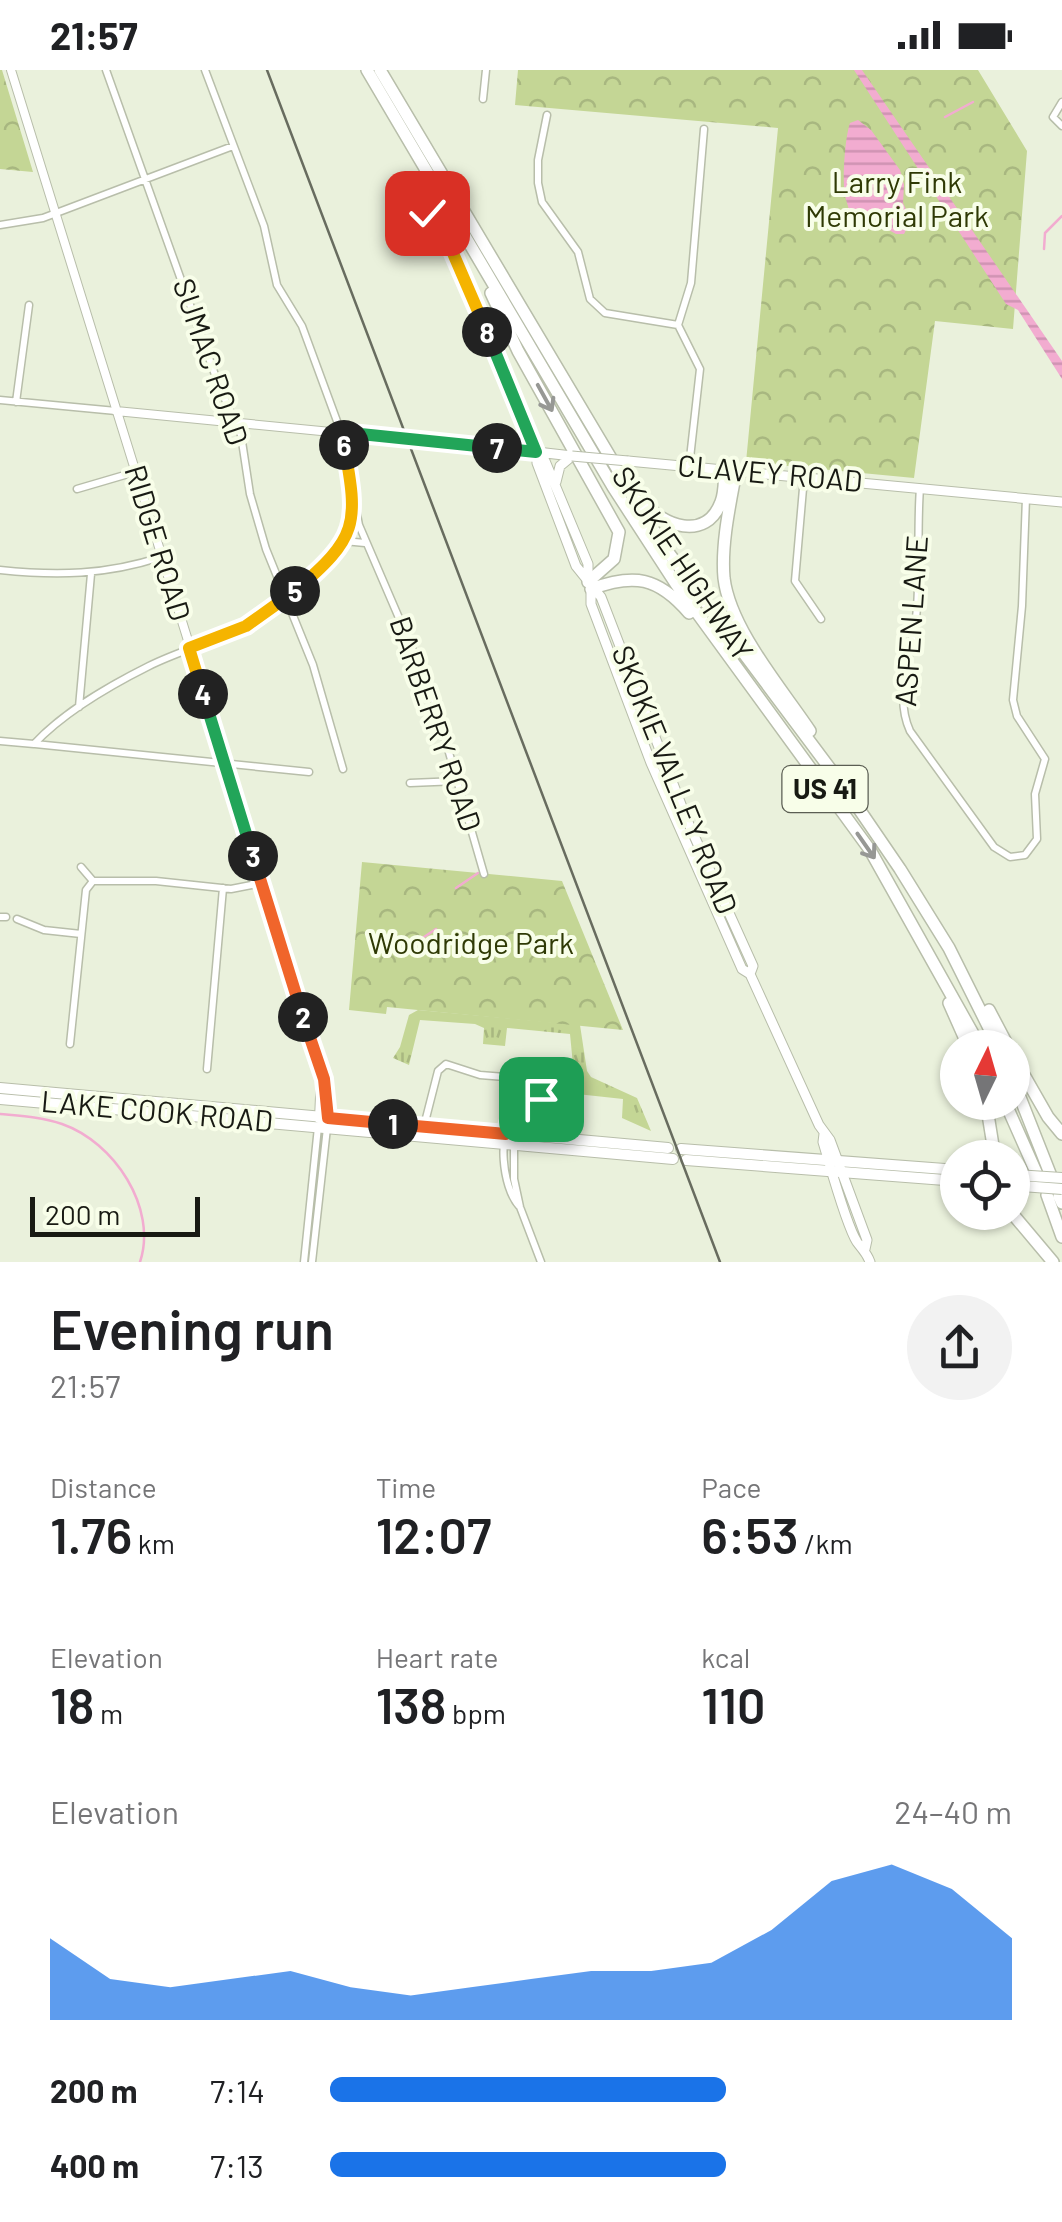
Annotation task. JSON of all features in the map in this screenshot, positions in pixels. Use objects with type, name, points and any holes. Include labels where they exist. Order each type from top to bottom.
[{"type":"highway","name":"SKOKIE HIGHWAY","points":[[367,70],[623,503],[870,850],[971,1030]]},
{"type":"highway","name":"SKOKIE HIGHWAY","points":[[380,70],[671,557],[846,790],[949,948],[990,1030]]},
{"type":"highway","points":[[454,218],[518,351],[619,532],[614,559],[590,586]]},
{"type":"highway","points":[[557,369],[644,504],[660,520],[681,527],[700,524],[716,512],[730,470]]},
{"type":"highway","points":[[730,470],[726,592],[740,625],[846,790]]},
{"type":"highway","points":[[590,586],[629,578],[661,588],[680,603],[747,682]]},
{"type":"highway","points":[[900,899],[961,1030]]},
{"type":"highway","points":[[949,948],[999,1030]]},
{"type":"highway","points":[[1030,1084],[1062,1134]]},
{"type":"highway","points":[[1015,1120],[1055,1189]]},
{"type":"highway","points":[[1029,1120],[1055,1189],[1062,1237]]},
{"type":"highway","points":[[1026,1230],[1053,1262]]},
{"type":"main road","name":"CLAVEY ROAD","points":[[536,452],[1062,502]]},
{"type":"main road","name":"SKOKIE VALLEY ROAD","points":[[536,452],[545,461],[588,564],[590,586]]},
{"type":"main road","name":"SKOKIE VALLEY ROAD","points":[[536,452],[576,566],[601,597],[681,822],[742,969],[750,974],[824,1134],[866,1240],[870,1262]]},
{"type":"main road","points":[[555,487],[560,466],[572,456]]},
{"type":"main road","points":[[690,467],[718,480],[723,497]]},
{"type":"main road","name":"LAKE COOK ROAD","points":[[0,1088],[673,1159]]},
{"type":"main road","name":"LAKE COOK ROAD","points":[[0,1099],[424,1127],[509,1140],[668,1148]]},
{"type":"main road","points":[[680,1148],[834,1160],[940,1176]]},
{"type":"main road","points":[[686,1160],[838,1174],[940,1178]]},
{"type":"main road","points":[[1030,1183],[1055,1189]]},
{"type":"street","name":"RIDGE ROAD","points":[[11,70],[321,1074],[326,1093],[323,1122]]},
{"type":"street","name":"SUMAC ROAD","points":[[106,70],[241,435],[256,519],[314,665],[342,769]]},
{"type":"street","name":"BARBERRY ROAD","points":[[205,70],[264,226],[277,284],[302,326],[341,432],[354,510],[365,542],[433,697],[484,874]]},
{"type":"street","points":[[483,100],[485,70]]},
{"type":"street","points":[[1062,105],[1053,118],[1062,126]]},
{"type":"street","points":[[547,115],[538,160],[542,202],[578,252],[590,298],[606,313],[678,325]]},
{"type":"street","points":[[690,467],[700,369],[678,325],[691,283],[704,130]]},
{"type":"street","points":[[0,225],[55,213],[233,146]]},
{"type":"street","name":"SKOKIE VALLEY ROAD","points":[[427,213],[458,261],[536,452]]},
{"type":"street","points":[[16,402],[28,304]]},
{"type":"street","name":"CLAVEY ROAD","points":[[0,400],[536,452]]},
{"type":"street","points":[[77,489],[135,472]]},
{"type":"street","points":[[804,477],[795,581],[821,619]]},
{"type":"street","name":"ASPEN LANE","points":[[920,488],[916,618],[902,700],[906,723],[999,852],[1010,857],[1025,855],[1034,847],[1036,794],[1045,759],[1016,716],[1013,700],[1026,498]]},
{"type":"street","points":[[34,744],[78,708],[130,676],[246,626],[286,599],[314,575],[344,540],[354,510]]},
{"type":"street","points":[[344,540],[365,542]]},
{"type":"street","points":[[0,570],[58,576],[92,574],[161,557]]},
{"type":"street","points":[[78,708],[92,574]]},
{"type":"street","points":[[0,741],[308,772]]},
{"type":"street","points":[[410,784],[458,781]]},
{"type":"street","points":[[81,868],[93,880],[223,888],[262,883]]},
{"type":"street","points":[[70,1044],[86,890],[93,880]]},
{"type":"street","points":[[206,1069],[223,888]]},
{"type":"street","points":[[18,919],[44,930],[81,934]]},
{"type":"street","points":[[424,1127],[438,1071],[446,1064],[489,1076],[539,1074],[541,1099],[537,1105],[514,1113],[509,1140],[520,1207],[541,1262]]},
{"type":"street","points":[[308,1262],[323,1122]]},
{"type":"green space","points":[[2,70],[33,172],[0,169]]},
{"type":"green space","name":"Larry Fink Memorial Park","points":[[518,70],[978,70],[1027,151],[1013,329],[935,321],[914,478],[746,462],[778,128],[515,105]]},
{"type":"green space","name":"Woodridge Park","points":[[362,862],[562,881],[623,1030],[387,1007],[386,1014],[349,1010]]},
{"type":"green space","points":[[418,1010],[580,1025],[591,1077],[637,1098],[651,1131],[622,1118],[623,1099],[577,1094],[573,1079],[555,1081],[551,1074],[555,1067],[573,1065],[570,1034],[507,1028],[505,1046],[483,1044],[484,1028],[475,1024],[420,1020],[409,1065],[393,1058],[409,1015]]},
{"type":"shaded area","points":[[854,70],[862,70],[1062,361],[1062,379],[1018,310],[1006,304]]},
{"type":"shaded area","points":[[858,120],[871,130],[900,170],[903,203],[911,220],[904,234],[876,223],[854,224],[851,219],[844,189],[844,159],[850,123]]},
{"type":"waterway","points":[[945,117],[973,102]]},
{"type":"waterway","points":[[1044,249],[1045,233],[1062,216]]},
{"type":"waterway","points":[[456,888],[478,873]]},
{"type":"waterway","points":[[402,942],[415,943],[436,929]]},
{"type":"waterway","points":[[0,1114],[62,1124],[81,1133],[114,1161],[137,1199],[143,1220],[140,1262]]},
{"type":"railway","points":[[267,70],[720,1262]]},
{"type":"route","points":[[427,213],[440,227],[458,261],[536,452],[341,432],[354,510],[344,540],[314,575],[258,620],[189,648],[324,1079],[328,1118],[506,1134],[514,1113],[537,1105],[541,1099]]}]
